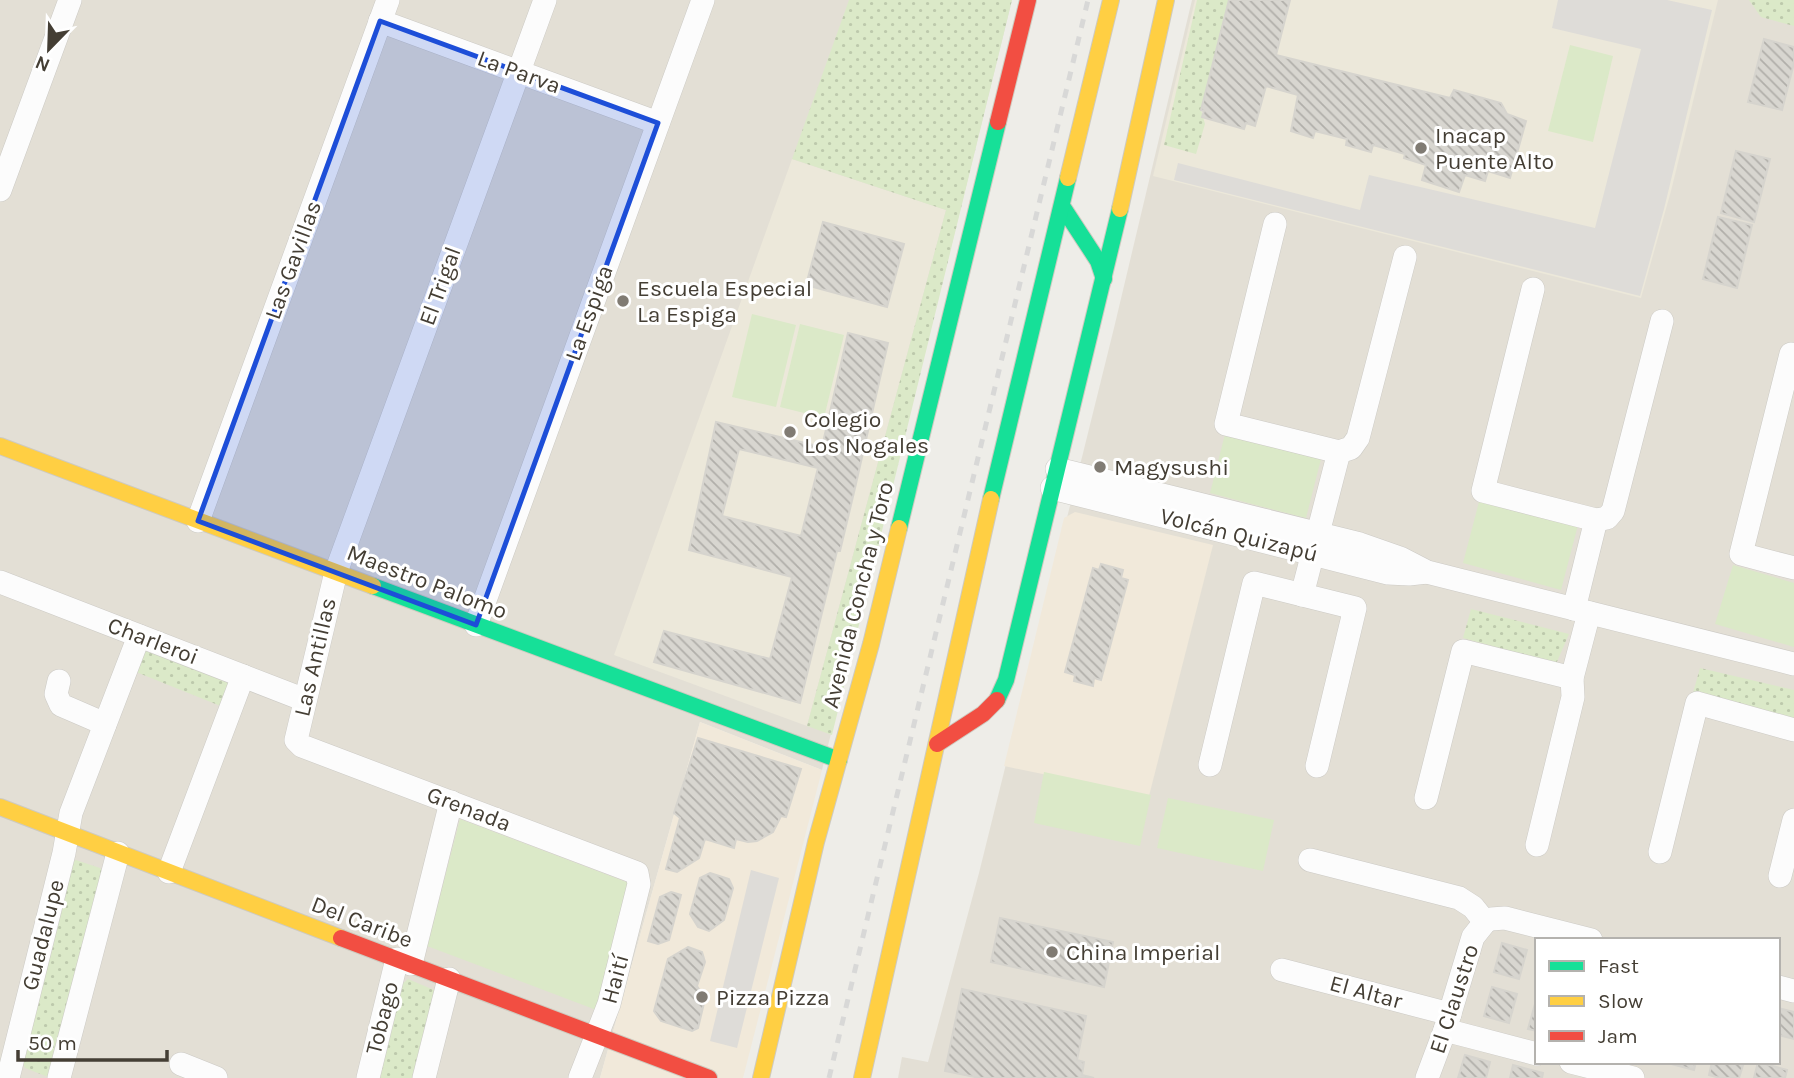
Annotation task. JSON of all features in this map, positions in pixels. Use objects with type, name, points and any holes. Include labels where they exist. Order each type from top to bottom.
[{"type":"main road","name":"Avenida Concha y Toro","points":[[761,1078],[816,842],[874,632],[1028,0]]},
{"type":"main road","points":[[862,1078],[993,490],[1111,0]]},
{"type":"main road","points":[[937,744],[984,714],[997,700],[1006,680],[1104,279],[1166,0]]},
{"type":"main road","points":[[1062,206],[1098,261],[1104,279]]},
{"type":"main road","name":"Maestro Palomo","points":[[0,446],[839,760]]},
{"type":"main road","name":"Del Caribe","points":[[0,807],[709,1078]]},
{"type":"street","points":[[0,190],[70,0]]},
{"type":"street","name":"El Trigal","points":[[336,572],[545,0]]},
{"type":"street","name":"La Espiga","points":[[476,625],[703,0]]},
{"type":"street","name":"La Parva","points":[[384,11],[519,72],[658,123]]},
{"type":"street","name":"Las Gavillas","points":[[198,521],[384,11]]},
{"type":"street","points":[[1275,224],[1226,424],[1339,452],[1351,448],[1358,438],[1405,257]]},
{"type":"street","points":[[1533,289],[1483,491],[1596,520],[1607,518],[1614,511],[1662,321]]},
{"type":"street","points":[[1791,354],[1741,554],[1794,568]]},
{"type":"street","points":[[1302,596],[1339,452]]},
{"type":"street","name":"Volcán Quizapú","points":[[1055,479],[1316,544],[1379,550],[1427,572],[1794,664]]},
{"type":"street","points":[[1537,845],[1573,697],[1572,678],[1596,520]]},
{"type":"street","name":"Las Antillas","points":[[297,743],[336,572]]},
{"type":"street","name":"Charleroi","points":[[0,582],[305,700]]},
{"type":"street","points":[[1210,765],[1254,583],[1355,608],[1317,766]]},
{"type":"street","name":"Guadalupe","points":[[8,1078],[71,813],[139,636]]},
{"type":"street","points":[[1426,798],[1462,651],[1572,678]]},
{"type":"street","points":[[169,872],[243,676]]},
{"type":"street","points":[[59,681],[56,694],[61,705],[105,724]]},
{"type":"street","points":[[1660,852],[1697,703],[1794,730]]},
{"type":"street","name":"Grenada","points":[[297,743],[634,872],[639,877]]},
{"type":"street","name":"Tobago","points":[[368,1078],[451,802]]},
{"type":"street","points":[[1780,876],[1794,820]]},
{"type":"street","points":[[59,1078],[118,852]]},
{"type":"street","points":[[1310,860],[1459,898],[1473,906],[1485,922],[1505,918],[1583,938]]},
{"type":"street","name":"Haití","points":[[580,1078],[609,1004],[639,877]]},
{"type":"street","name":"El Claustro","points":[[1427,1078],[1448,1022],[1473,937],[1485,922]]},
{"type":"street","name":"El Altar","points":[[1282,970],[1448,1022],[1535,1053]]},
{"type":"street","points":[[424,1078],[449,979]]},
{"type":"street","points":[[181,1064],[216,1078]]},
{"type":"street","points":[[1579,1064],[1633,1078]]},
{"type":"highlighted area","points":[[380,21],[658,123],[476,625],[198,521]]},
{"type":"shaded area","points":[[0,0],[1012,0],[822,770],[700,722],[600,1078],[0,1078]]},
{"type":"shaded area","points":[[1192,0],[1794,0],[1794,1078],[898,1078],[902,1057],[928,1062],[979,873]]},
{"type":"shaded area","name":"Inacap Puente Alto","points":[[1195,0],[1718,0],[1671,191],[1641,298],[1153,176]]},
{"type":"shaded area","points":[[1558,0],[1667,0],[1712,10],[1640,296],[1174,180],[1178,163],[1360,210],[1369,175],[1595,228],[1641,49],[1552,28]]},
{"type":"shaded area","name":"Colegio Los Nogales","points":[[792,159],[946,210],[807,726],[614,655]]},
{"type":"shaded area","points":[[1075,512],[1213,545],[1149,796],[1004,766],[1064,518]]},
{"type":"shaded area","points":[[700,722],[822,770],[743,1078],[600,1078]]},
{"type":"shaded area","points":[[751,870],[779,878],[737,1048],[710,1041]]},
{"type":"green space","points":[[849,0],[1012,0],[832,735],[807,726],[946,210],[792,159]]},
{"type":"green space","points":[[1197,0],[1229,0],[1201,110],[1205,124],[1196,154],[1164,145]]},
{"type":"green space","points":[[1749,0],[1794,0],[1794,26],[1761,17]]},
{"type":"green space","points":[[1570,45],[1613,56],[1593,142],[1548,131]]},
{"type":"green space","points":[[752,314],[796,325],[776,407],[732,397]]},
{"type":"green space","points":[[800,324],[844,335],[824,418],[780,407]]},
{"type":"green space","points":[[1225,434],[1321,459],[1306,518],[1210,493]]},
{"type":"green space","points":[[1480,498],[1578,525],[1561,590],[1463,563]]},
{"type":"green space","points":[[1733,565],[1794,583],[1794,647],[1715,624]]},
{"type":"green space","points":[[1471,609],[1569,634],[1556,664],[1463,638]]},
{"type":"green space","points":[[146,645],[229,677],[223,707],[136,672]]},
{"type":"green space","points":[[1700,668],[1794,690],[1794,719],[1693,693]]},
{"type":"green space","points":[[1044,772],[1151,795],[1140,846],[1034,823]]},
{"type":"green space","points":[[1168,798],[1274,820],[1263,871],[1157,848]]},
{"type":"green space","points":[[460,819],[629,883],[599,1011],[427,946]]},
{"type":"green space","points":[[76,860],[100,868],[103,872],[52,1074],[48,1077],[25,1068],[21,1059],[68,863]]},
{"type":"green space","points":[[408,979],[434,990],[438,1000],[417,1078],[376,1078],[401,985]]},
{"type":"building","points":[[1229,0],[1290,0],[1276,55],[1450,98],[1454,90],[1501,103],[1507,114],[1526,121],[1510,178],[1488,171],[1485,181],[1465,175],[1459,192],[1422,180],[1426,165],[1404,158],[1405,154],[1373,145],[1371,152],[1346,145],[1347,139],[1315,131],[1313,138],[1291,131],[1298,95],[1266,86],[1255,126],[1246,123],[1244,129],[1202,117],[1204,111],[1201,110]]},
{"type":"building","points":[[1764,39],[1794,47],[1794,63],[1782,110],[1748,102]]},
{"type":"building","points":[[1736,151],[1770,159],[1754,222],[1721,213]]},
{"type":"building","points":[[1718,217],[1752,225],[1737,288],[1703,279]]},
{"type":"building","points":[[823,222],[904,244],[887,307],[806,285]]},
{"type":"building","points":[[848,333],[888,343],[840,551],[837,551],[800,703],[654,662],[664,631],[770,659],[792,577],[689,550],[716,422],[822,447]],"holes":[[[739,449],[818,468],[801,536],[722,516]]]},
{"type":"building","points":[[1101,564],[1123,570],[1121,578],[1128,580],[1101,680],[1094,678],[1093,686],[1074,681],[1075,675],[1065,672],[1093,568],[1099,570]]},
{"type":"building","points":[[698,738],[801,769],[786,817],[781,816],[773,832],[757,841],[736,839],[734,848],[705,839],[699,858],[677,872],[666,869],[680,818],[674,813]]},
{"type":"building","points":[[710,873],[729,879],[733,888],[724,920],[709,931],[698,927],[690,914],[700,878]]},
{"type":"building","points":[[671,892],[681,895],[669,940],[658,944],[648,941],[660,897]]},
{"type":"building","name":"China Imperial","points":[[1000,918],[1113,942],[1104,987],[991,962]]},
{"type":"building","points":[[1502,943],[1527,950],[1519,979],[1494,972]]},
{"type":"building","points":[[688,947],[702,952],[705,962],[697,986],[705,999],[698,1028],[692,1031],[661,1021],[654,1011],[668,959]]},
{"type":"building","points":[[1492,987],[1517,994],[1509,1023],[1484,1016]]},
{"type":"building","points":[[962,989],[1086,1016],[1077,1060],[1084,1062],[1082,1075],[1094,1078],[980,1078],[945,1071]]},
{"type":"building","points":[[1535,1004],[1535,1031],[1528,1029]]},
{"type":"building","points":[[1780,1008],[1794,1012],[1794,1039],[1780,1036]]},
{"type":"building","points":[[1465,1055],[1490,1062],[1486,1078],[1458,1078]]},
{"type":"building","points":[[1672,1064],[1696,1064],[1694,1070]]},
{"type":"building","points":[[1712,1064],[1743,1064],[1739,1078],[1709,1075]]},
{"type":"building","points":[[1758,1064],[1787,1070],[1785,1078],[1754,1078]]},
{"type":"building","points":[[1513,1065],[1543,1073],[1542,1078],[1510,1078]]},
{"type":"railway","points":[[829,1078],[1088,0]]},
{"type":"traffic: fast","points":[[899,528],[998,122]]},
{"type":"traffic: fast","points":[[991,499],[1068,178]]},
{"type":"traffic: fast","points":[[1062,206],[1098,261],[1104,279]]},
{"type":"traffic: fast","points":[[997,700],[1006,680],[1120,209]]},
{"type":"traffic: fast","points":[[373,586],[839,760]]},
{"type":"traffic: slow","points":[[1068,178],[1111,0]]},
{"type":"traffic: slow","points":[[1120,209],[1166,0]]},
{"type":"traffic: slow","points":[[0,446],[373,586]]},
{"type":"traffic: slow","points":[[862,1078],[991,499]]},
{"type":"traffic: slow","points":[[761,1078],[816,842],[871,644],[899,528]]},
{"type":"traffic: slow","points":[[0,807],[341,938]]},
{"type":"traffic: jam","points":[[998,122],[1028,0]]},
{"type":"traffic: jam","points":[[937,744],[983,714],[997,700]]},
{"type":"traffic: jam","points":[[341,938],[709,1078]]},
{"type":"place","name":"Inacap Puente Alto","points":[[1421,148]]},
{"type":"place","name":"Escuela Especial La Espiga","points":[[623,301]]},
{"type":"place","name":"Colegio Los Nogales","points":[[790,432]]},
{"type":"place","name":"Magysushi","points":[[1100,467]]},
{"type":"place","name":"China Imperial","points":[[1052,952]]},
{"type":"place","name":"Pizza Pizza","points":[[702,997]]}]
